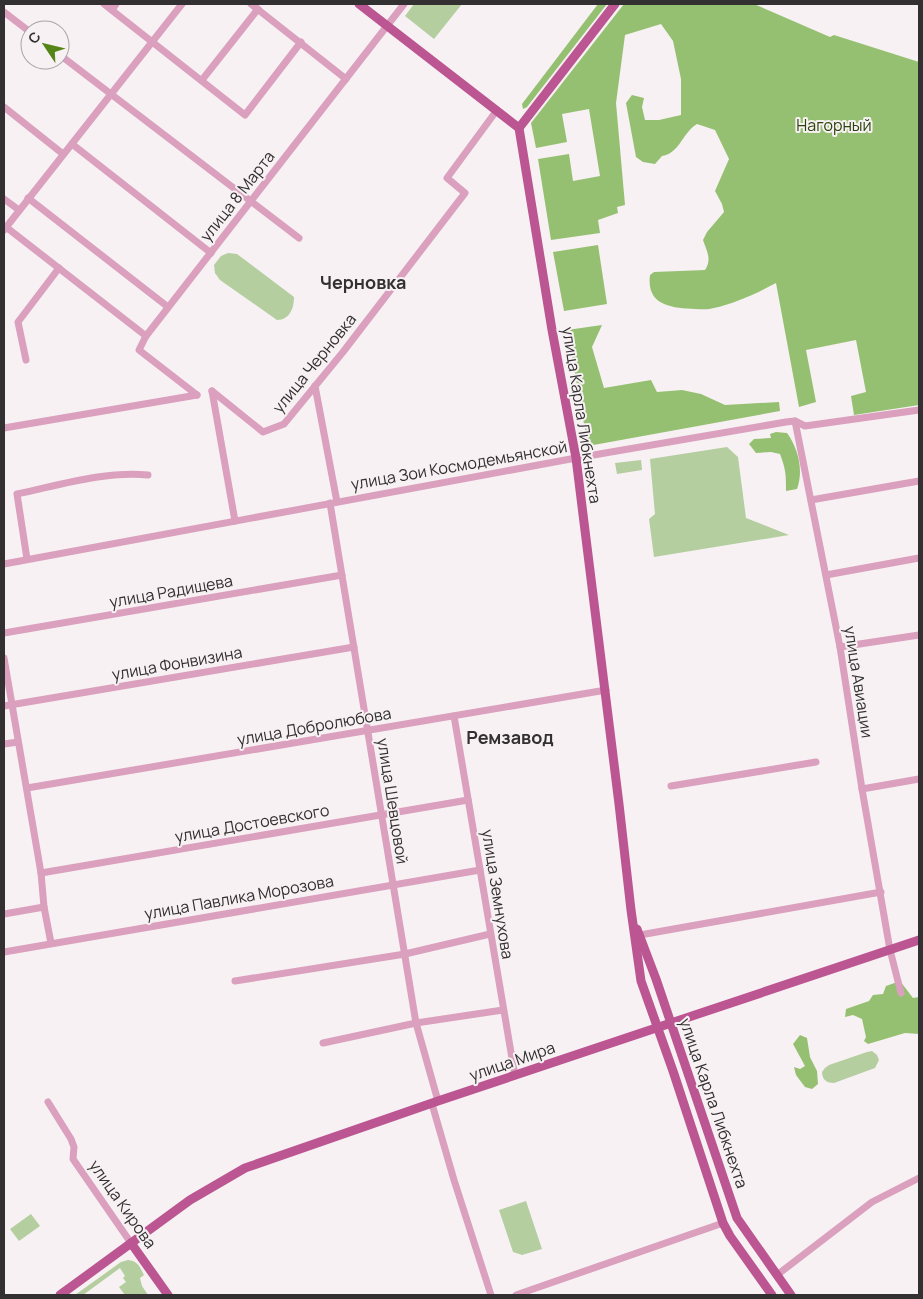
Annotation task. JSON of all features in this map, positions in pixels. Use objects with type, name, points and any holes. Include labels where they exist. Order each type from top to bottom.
[{"type":"main road","points":[[359,4],[519,128],[615,4]]},
{"type":"main road","name":"улица Карла Либкнехта","points":[[519,128],[552,330],[576,458],[641,981],[723,1223],[730,1236],[772,1295]]},
{"type":"main road","name":"улица Карла Либкнехта","points":[[631,910],[738,1218],[791,1295]]},
{"type":"main road","name":"улица Мира","points":[[60,1295],[190,1200],[245,1168],[919,940]]},
{"type":"main road","name":"улица Кирова","points":[[131,1243],[168,1295]]},
{"type":"main road","points":[[764,1284],[777,1275]]},
{"type":"street","points":[[104,4],[114,7],[152,41],[245,115],[301,42]]},
{"type":"street","points":[[4,428],[197,395],[139,350],[146,336],[5,229],[182,4]]},
{"type":"street","points":[[252,4],[346,79]]},
{"type":"street","name":"улица 8 Марта","points":[[146,336],[404,4]]},
{"type":"street","points":[[202,80],[258,9]]},
{"type":"street","points":[[4,12],[20,24]]},
{"type":"street","points":[[70,63],[299,238]]},
{"type":"street","points":[[4,107],[63,154]]},
{"type":"street","name":"улица Черновка","points":[[235,521],[212,391],[263,432],[284,424],[316,386],[465,193],[447,178],[496,110]]},
{"type":"street","points":[[72,144],[211,253]]},
{"type":"street","points":[[28,198],[168,307]]},
{"type":"street","points":[[4,199],[19,210]]},
{"type":"street","points":[[26,360],[18,322],[58,268]]},
{"type":"street","name":"улица Шевцовой","points":[[316,386],[334,503],[342,575],[416,1023],[454,1180],[491,1295]]},
{"type":"street","name":"улица Зои Космодемьянской","points":[[4,564],[576,458],[794,421],[805,426],[919,410]]},
{"type":"street","name":"улица Авиации","points":[[794,421],[840,647],[890,950],[902,993]]},
{"type":"street","points":[[27,559],[17,494],[83,480],[130,473],[148,475]]},
{"type":"street","points":[[811,500],[919,481]]},
{"type":"street","points":[[826,575],[919,558]]},
{"type":"street","name":"улица Радищева","points":[[4,633],[342,575]]},
{"type":"street","points":[[840,647],[919,635]]},
{"type":"street","name":"улица Фонвизина","points":[[4,706],[354,647]]},
{"type":"street","points":[[4,658],[41,873],[44,907],[51,944]]},
{"type":"street","name":"улица Добролюбова","points":[[27,788],[606,690]]},
{"type":"street","name":"улица Земнухова","points":[[454,716],[514,1076]]},
{"type":"street","points":[[4,744],[18,742]]},
{"type":"street","points":[[671,786],[816,762]]},
{"type":"street","points":[[862,789],[919,779]]},
{"type":"street","name":"улица Достоевского","points":[[41,873],[468,800]]},
{"type":"street","name":"улица Павлика Морозова","points":[[4,952],[480,870]]},
{"type":"street","points":[[640,935],[881,892]]},
{"type":"street","points":[[4,914],[44,907]]},
{"type":"street","points":[[235,981],[405,954],[490,934]]},
{"type":"street","points":[[323,1043],[416,1023],[503,1010]]},
{"type":"street","name":"улица Кирова","points":[[48,1102],[71,1139],[74,1147],[73,1159],[131,1243]]},
{"type":"street","points":[[777,1275],[872,1202],[919,1178]]},
{"type":"street","points":[[516,1295],[723,1223]]},
{"type":"green space","points":[[414,4],[462,4],[434,39],[405,16]]},
{"type":"green space","points":[[598,4],[607,4],[527,107],[523,109],[522,104]]},
{"type":"green space","name":"Нагорный","points":[[624,4],[754,4],[830,37],[834,35],[919,62],[919,405],[854,415],[851,396],[866,392],[856,340],[806,350],[816,402],[799,407],[776,283],[738,301],[709,309],[678,308],[656,299],[650,285],[650,275],[654,272],[705,270],[708,259],[703,240],[707,232],[724,212],[715,191],[729,159],[715,130],[697,124],[673,151],[662,156],[655,164],[643,162],[636,157],[626,103],[632,95],[644,98],[642,107],[645,120],[659,120],[681,115],[681,79],[673,41],[661,24],[625,35],[616,103],[625,205],[617,207],[618,213],[598,220],[600,233],[551,240],[538,159],[569,154],[573,181],[600,176],[589,109],[562,114],[567,142],[536,148],[531,123]]},
{"type":"green space","points":[[598,245],[607,304],[564,311],[553,252]]},
{"type":"green space","points":[[228,253],[237,254],[294,297],[292,310],[288,316],[277,320],[220,280],[215,273],[214,265],[221,256]]},
{"type":"green space","points":[[602,325],[592,347],[604,388],[651,380],[657,392],[682,390],[701,394],[725,405],[779,402],[780,411],[588,446],[567,330]]},
{"type":"green space","points":[[776,432],[787,433],[797,452],[800,474],[797,489],[786,491],[785,472],[780,454],[771,452],[756,453],[749,444],[754,439],[771,438],[770,434]]},
{"type":"green space","points":[[727,447],[738,457],[746,518],[789,535],[654,557],[649,519],[655,514],[650,459]]},
{"type":"green space","points":[[641,460],[642,470],[617,474],[615,463]]},
{"type":"green space","points":[[900,981],[913,998],[919,997],[919,1034],[905,1033],[868,1044],[864,1041],[866,1037],[862,1019],[853,1015],[845,1017],[846,1009],[869,1001],[873,995],[883,994],[886,986]]},
{"type":"green space","points":[[800,1035],[807,1038],[810,1057],[817,1071],[818,1084],[812,1089],[805,1087],[796,1075],[794,1067],[800,1069],[805,1066],[793,1044]]},
{"type":"green space","points":[[872,1051],[879,1060],[875,1068],[834,1083],[827,1082],[824,1079],[822,1072],[829,1065]]},
{"type":"green space","points":[[526,1201],[542,1249],[522,1255],[513,1252],[499,1210]]},
{"type":"green space","points":[[31,1214],[40,1226],[19,1241],[10,1229]]},
{"type":"green space","points":[[128,1260],[136,1263],[141,1269],[144,1275],[140,1278],[142,1286],[148,1295],[125,1295],[119,1287],[126,1282],[120,1268],[83,1295],[75,1295],[121,1262]]},
{"type":"district","name":"Черновка","points":[[363,283]]},
{"type":"district","name":"Ремзавод","points":[[510,738]]}]
